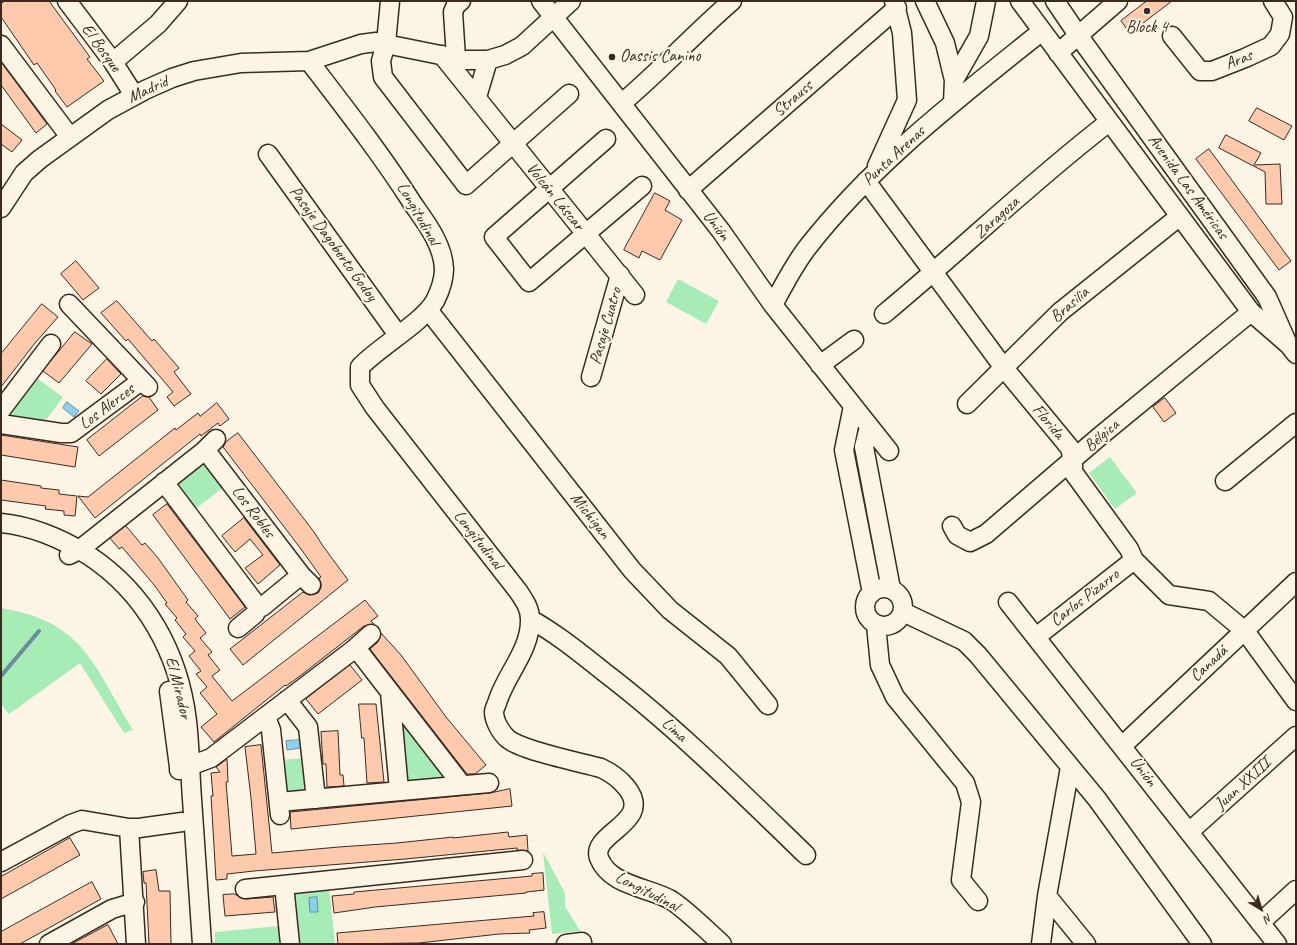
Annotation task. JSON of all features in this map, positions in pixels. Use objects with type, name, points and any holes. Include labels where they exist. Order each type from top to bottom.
[{"type":"street","name":"El Bosque","points":[[67,1],[113,62],[134,95]]},
{"type":"street","points":[[113,62],[158,24],[178,1]]},
{"type":"street","points":[[390,1],[386,42],[381,61],[383,77],[466,185],[569,94]]},
{"type":"street","points":[[449,57],[453,12],[456,5],[461,1]]},
{"type":"street","name":"Unión","points":[[541,1],[721,231],[773,305],[889,451]]},
{"type":"street","name":"Madrid","points":[[1,208],[24,173],[40,159],[108,110],[134,95],[172,78],[217,66],[240,63],[309,62],[361,44],[386,42],[449,57],[474,61],[488,60],[505,55],[522,46],[571,1]]},
{"type":"street","points":[[622,103],[653,77],[702,28],[732,1]]},
{"type":"street","points":[[925,1],[945,43],[954,80],[953,103]]},
{"type":"street","points":[[954,80],[979,36],[986,1]]},
{"type":"street","name":"Avenida Las Américas","points":[[1020,1],[1251,312],[1292,349]]},
{"type":"street","name":"Avenida Las Américas","points":[[1055,1],[1267,297],[1292,349]]},
{"type":"street","points":[[1058,53],[1118,1]]},
{"type":"street","name":"Aras","points":[[1172,36],[1200,71],[1212,71],[1271,46],[1280,34],[1283,17],[1273,1]]},
{"type":"street","points":[[871,176],[907,100],[902,33],[896,4]]},
{"type":"street","name":"Strauss","points":[[688,190],[896,4]]},
{"type":"street","name":"Punta Arenas","points":[[773,305],[806,249],[871,176],[953,103],[1042,31]]},
{"type":"street","points":[[1,44],[70,137]]},
{"type":"street","name":"Volcán Láscar","points":[[449,57],[513,145],[635,295]]},
{"type":"street","points":[[477,97],[488,60]]},
{"type":"street","name":"Longitudinal","points":[[309,62],[390,168],[436,240],[444,268],[442,283],[429,311],[372,355],[360,367],[360,385],[375,408],[518,591],[528,607],[530,619],[527,637],[519,659],[502,689],[494,712],[499,728],[508,739],[523,746],[601,768],[612,773],[621,781],[630,793],[634,805],[630,815],[620,828],[604,840],[598,849],[599,857],[602,862],[610,873],[618,879],[670,900],[722,944]]},
{"type":"street","name":"Zaragoza","points":[[884,314],[934,273],[1048,170],[1109,122]]},
{"type":"street","points":[[606,139],[494,237],[529,282],[642,186]]},
{"type":"street","name":"Pasaje Dagoberto Godoy","points":[[268,154],[398,335]]},
{"type":"street","name":"Florida","points":[[871,176],[934,273],[1004,368],[1070,448],[1074,461],[1074,472],[1129,549],[1134,560],[1169,595],[1209,601],[1245,630],[1296,701]]},
{"type":"street","name":"Brasilia","points":[[967,404],[1060,312],[1180,216]]},
{"type":"street","name":"Pasaje Cuatro","points":[[591,377],[620,275]]},
{"type":"street","name":"Los Alerces","points":[[1,424],[61,433],[71,433],[144,384],[106,341],[68,304]]},
{"type":"street","name":"Michigan","points":[[429,311],[632,570],[670,610],[728,656],[768,705]]},
{"type":"street","name":"Bélgica","points":[[952,526],[957,535],[970,542],[986,534],[1251,312]]},
{"type":"street","points":[[820,365],[854,340]]},
{"type":"street","points":[[1,410],[51,344]]},
{"type":"street","points":[[853,406],[844,450],[872,593]]},
{"type":"street","points":[[1225,481],[1296,423]]},
{"type":"street","points":[[869,427],[864,447],[891,589]]},
{"type":"street","name":"Los Robles","points":[[73,553],[210,445],[207,452],[306,580],[262,607],[258,607],[255,614],[238,628]]},
{"type":"street","points":[[844,450],[864,447]]},
{"type":"street","points":[[164,482],[258,607]]},
{"type":"street","points":[[854,503],[874,499]]},
{"type":"street","name":"El Mirador","points":[[1,523],[44,533],[73,553],[84,566],[114,590],[130,609],[148,635],[163,669],[168,687],[184,768],[202,944]]},
{"type":"street","name":"El Mirador","points":[[1,535],[31,541],[73,553]]},
{"type":"street","name":"Carlos Pizarro","points":[[1036,637],[1134,560]]},
{"type":"street","name":"Canadá","points":[[1122,746],[1296,582]]},
{"type":"street","points":[[887,587],[891,589],[897,592],[903,601],[903,612],[899,621],[883,626],[867,618],[864,607],[867,596],[876,589],[887,587]]},
{"type":"street","name":"Unión","points":[[1008,602],[1277,944]]},
{"type":"street","points":[[903,612],[964,641],[978,655],[1097,798],[1202,944]]},
{"type":"street","name":"Lima","points":[[530,619],[555,633],[635,696],[725,776],[806,855]]},
{"type":"street","points":[[883,626],[888,680],[895,697],[965,783],[972,802],[961,880],[978,901]]},
{"type":"street","points":[[184,768],[211,758],[354,650],[371,634]]},
{"type":"street","points":[[354,650],[360,653],[462,785]]},
{"type":"street","points":[[390,692],[399,790]]},
{"type":"street","points":[[288,700],[308,727],[316,799]]},
{"type":"street","points":[[266,717],[271,730],[279,808],[316,799],[399,790],[489,783]]},
{"type":"street","name":"Juan XXIII","points":[[1189,832],[1296,736]]},
{"type":"street","points":[[1041,944],[1047,896],[1070,767]]},
{"type":"street","name":"El Mirador","points":[[184,768],[182,822],[190,944]]},
{"type":"street","points":[[1,862],[70,824],[82,820],[129,828],[182,822]]},
{"type":"street","points":[[129,828],[135,902],[136,944]]},
{"type":"street","points":[[245,889],[523,860]]},
{"type":"street","points":[[284,885],[290,944]]},
{"type":"street","points":[[1260,923],[1296,890]]},
{"type":"street","points":[[1047,896],[1086,944]]},
{"type":"street","points":[[49,944],[112,908],[135,902]]},
{"type":"green space","points":[[678,279],[719,301],[706,324],[666,302]]},
{"type":"green space","points":[[34,376],[63,397],[43,424],[10,419],[7,413]]},
{"type":"green space","points":[[1110,457],[1137,493],[1115,509],[1089,473]]},
{"type":"green space","points":[[203,463],[209,464],[225,486],[194,510],[177,488],[176,483]]},
{"type":"green space","points":[[1,608],[29,615],[51,624],[69,636],[84,650],[96,667],[133,730],[124,733],[80,663],[9,714],[1,704]]},
{"type":"green space","points":[[399,718],[449,777],[445,782],[406,783]]},
{"type":"green space","points":[[306,758],[310,790],[287,796],[280,760]]},
{"type":"green space","points":[[543,852],[565,893],[565,906],[580,931],[552,934]]},
{"type":"green space","points":[[329,889],[335,944],[298,944],[292,897],[298,891]]},
{"type":"green space","points":[[279,926],[280,944],[215,944],[215,932]]},
{"type":"water","points":[[67,402],[79,411],[74,417],[63,408]]},
{"type":"water","points":[[300,740],[301,748],[287,750],[286,741]]},
{"type":"water","points":[[317,897],[318,912],[310,912],[309,898]]},
{"type":"building","points":[[5,1],[49,1],[90,57],[87,59],[104,81],[67,107],[37,63],[34,65],[1,17],[1,4]]},
{"type":"building","name":"Block 4","points":[[1147,1],[1172,1],[1130,33],[1121,21]]},
{"type":"building","points":[[1,62],[47,124],[36,133],[1,85]]},
{"type":"building","points":[[1257,108],[1292,126],[1284,140],[1249,121]]},
{"type":"building","points":[[1,124],[22,140],[12,152],[1,144]]},
{"type":"building","points":[[1226,135],[1261,153],[1254,165],[1280,164],[1282,204],[1266,204],[1265,172],[1219,148]]},
{"type":"building","points":[[1209,149],[1291,261],[1279,270],[1196,159]]},
{"type":"building","points":[[655,193],[670,201],[665,210],[682,220],[660,260],[642,251],[639,258],[624,250]]},
{"type":"building","points":[[76,261],[99,288],[83,300],[61,274]]},
{"type":"building","points":[[117,301],[152,341],[154,339],[179,368],[174,372],[191,394],[174,406],[167,397],[173,392],[128,339],[126,341],[101,313]]},
{"type":"building","points":[[42,304],[58,317],[35,343],[1,387],[1,354]]},
{"type":"building","points":[[75,332],[92,344],[59,383],[43,371]]},
{"type":"building","points":[[107,359],[121,374],[101,394],[86,381]]},
{"type":"building","points":[[143,396],[149,397],[158,410],[99,456],[87,440]]},
{"type":"building","points":[[1165,398],[1176,413],[1164,422],[1153,407]]},
{"type":"building","points":[[217,403],[229,419],[220,426],[218,423],[201,436],[200,434],[95,518],[78,496],[88,497],[175,428],[176,430],[198,413],[200,416]]},
{"type":"building","points":[[238,433],[314,532],[348,580],[243,665],[230,649],[303,592],[309,595],[318,593],[321,588],[319,578],[321,577],[223,447],[226,442]]},
{"type":"building","points":[[1,435],[78,447],[75,467],[1,455]]},
{"type":"building","points":[[1,480],[41,486],[41,488],[59,490],[59,494],[77,496],[75,516],[64,515],[64,511],[45,509],[46,506],[1,500]]},
{"type":"building","points":[[167,504],[245,607],[230,619],[153,515]]},
{"type":"building","points":[[244,518],[280,565],[258,584],[245,568],[263,555],[250,539],[235,552],[222,536]]},
{"type":"building","points":[[126,526],[142,545],[145,543],[158,558],[188,600],[186,602],[198,616],[195,619],[206,633],[200,638],[212,652],[208,655],[220,670],[212,676],[232,701],[365,600],[378,616],[371,621],[374,624],[364,626],[300,676],[286,686],[285,685],[214,742],[201,727],[217,714],[200,693],[207,687],[196,674],[201,671],[189,656],[195,651],[183,637],[186,634],[175,620],[177,618],[165,604],[167,603],[155,586],[122,547],[119,549],[110,538]]},
{"type":"building","points":[[381,633],[401,655],[446,717],[486,765],[475,774],[467,774],[370,649],[378,642]]},
{"type":"building","points":[[350,665],[362,680],[318,714],[306,699]]},
{"type":"building","points":[[359,704],[376,704],[384,782],[367,783],[364,738],[362,738]]},
{"type":"building","points":[[338,731],[340,775],[343,775],[344,786],[327,787],[326,764],[323,764],[321,732]]},
{"type":"building","points":[[261,745],[272,853],[508,832],[509,837],[527,835],[528,851],[517,850],[517,848],[405,859],[254,871],[227,874],[227,879],[216,880],[211,773],[220,772],[216,767],[227,759],[228,782],[226,782],[232,856],[256,854],[245,747]]},
{"type":"building","points":[[510,789],[512,806],[291,829],[290,812],[490,793]]},
{"type":"building","points":[[70,838],[80,855],[1,899],[1,877]]},
{"type":"building","points":[[156,870],[159,891],[170,891],[171,944],[149,944],[146,883],[144,883],[143,872]]},
{"type":"building","points":[[543,873],[544,890],[375,907],[334,913],[332,896],[354,894],[354,892],[532,876],[532,874]]},
{"type":"building","points":[[92,882],[101,899],[20,944],[1,944],[1,932]]},
{"type":"building","points":[[234,894],[246,899],[273,897],[275,912],[225,916],[223,895]]},
{"type":"building","points":[[544,912],[546,928],[529,930],[530,933],[499,934],[419,943],[338,944],[337,933],[534,916],[533,913]]},
{"type":"building","points":[[108,925],[118,944],[72,944]]},
{"type":"waterway","points":[[1,676],[39,631]]},
{"type":"place","name":"Block 4","points":[[1147,11]]},
{"type":"place","name":"Oassis Canino","points":[[612,57]]}]
